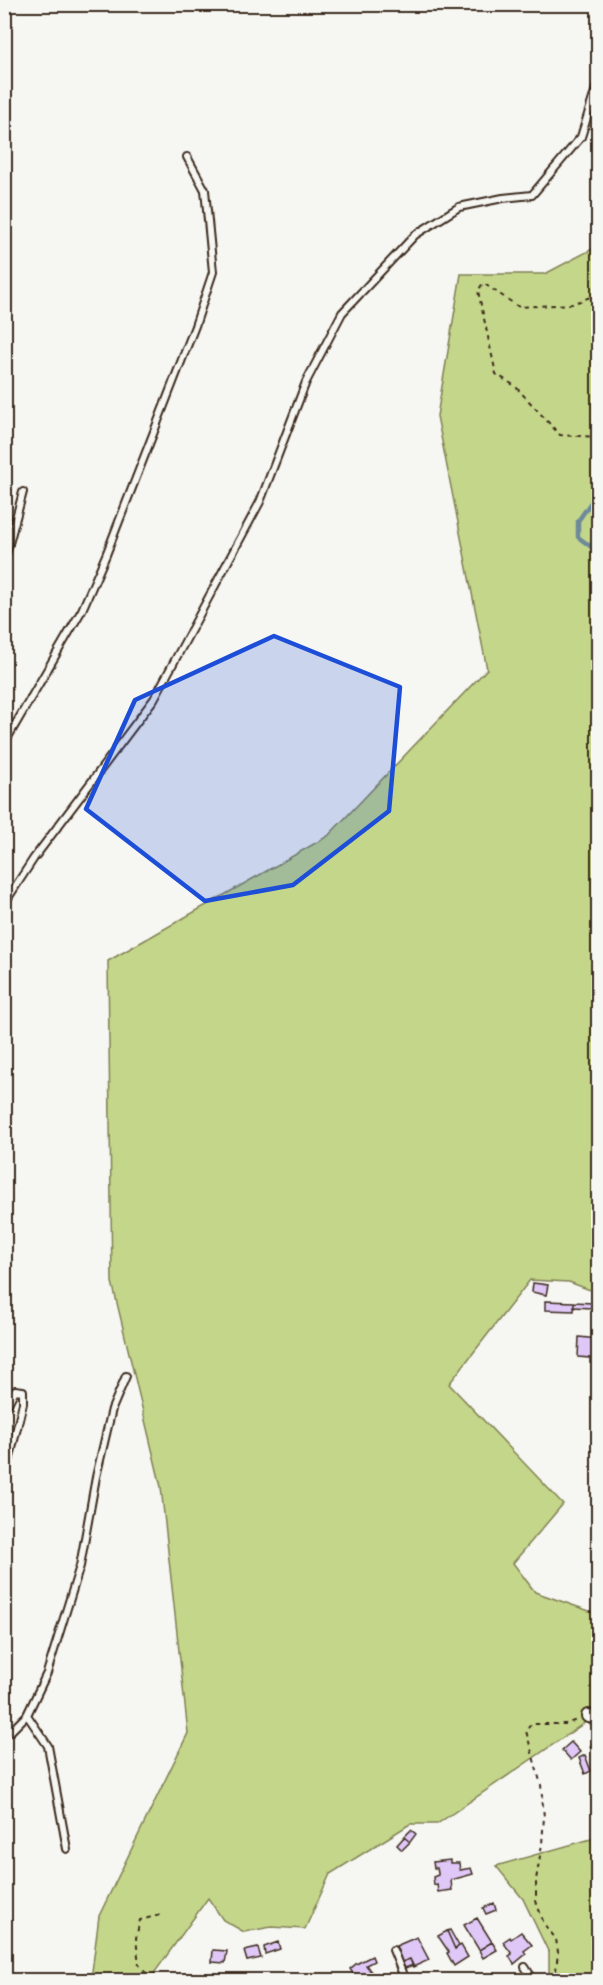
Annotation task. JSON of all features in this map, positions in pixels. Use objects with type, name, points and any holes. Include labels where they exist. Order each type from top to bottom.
[{"type":"lane","points":[[4,904],[34,858],[154,699],[260,502],[306,381],[342,313],[415,235],[459,207],[532,195],[581,137],[598,82]]},
{"type":"lane","points":[[4,744],[82,610],[106,555],[195,326],[213,272],[205,190],[187,157]]},
{"type":"lane","points":[[4,562],[23,492]]},
{"type":"lane","points":[[4,1733],[10,1732],[27,1715],[46,1673],[80,1566],[96,1477],[112,1409],[126,1376]]},
{"type":"lane","points":[[4,1411],[15,1390],[23,1391],[23,1403],[4,1482]]},
{"type":"lane","points":[[27,1715],[48,1746],[67,1849]]},
{"type":"lane","points":[[393,1950],[405,1980]]},
{"type":"lane","points":[[525,1967],[532,1980]]},
{"type":"path","points":[[598,294],[572,304],[519,307],[483,284],[478,291],[496,374],[514,386],[560,435],[598,437]]},
{"type":"path","points":[[555,1980],[558,1952],[556,1939],[544,1924],[536,1901],[536,1880],[544,1817],[541,1785],[526,1731],[531,1724],[565,1724],[593,1717]]},
{"type":"path","points":[[152,1980],[139,1965],[136,1938],[140,1920],[160,1915]]},
{"type":"highlighted area","points":[[274,636],[400,687],[389,811],[293,885],[205,901],[86,809],[135,700]]},
{"type":"green space","points":[[598,246],[598,1293],[569,1282],[530,1280],[449,1384],[563,1504],[513,1563],[535,1592],[598,1614],[598,1721],[586,1722],[437,1824],[410,1824],[330,1874],[305,1929],[271,1927],[244,1932],[223,1920],[208,1898],[152,1976],[158,1980],[91,1980],[99,1916],[188,1733],[161,1487],[112,1282],[108,961],[328,836],[487,669],[437,416],[461,274],[545,274]]},
{"type":"green space","points":[[598,1837],[598,1980],[549,1980],[549,1953],[523,1899],[496,1866]]},
{"type":"building","points":[[533,1283],[548,1285],[546,1295],[532,1292]]},
{"type":"building","points":[[545,1301],[574,1302],[574,1311],[545,1310]]},
{"type":"building","points":[[574,1302],[592,1303],[591,1308],[574,1307]]},
{"type":"building","points":[[579,1337],[598,1339],[598,1363],[590,1363],[590,1358],[578,1357]]},
{"type":"building","points":[[598,1734],[598,1753],[590,1747]]},
{"type":"building","points":[[571,1742],[580,1752],[571,1760],[562,1750]]},
{"type":"building","points":[[585,1755],[591,1771],[585,1774],[579,1758]]},
{"type":"building","points":[[411,1830],[416,1834],[410,1842],[404,1837]]},
{"type":"building","points":[[404,1837],[410,1842],[402,1850],[397,1845]]},
{"type":"building","points":[[450,1860],[450,1863],[459,1863],[460,1870],[471,1868],[473,1874],[451,1880],[452,1890],[438,1892],[433,1877],[438,1873],[433,1862]]},
{"type":"building","points":[[494,1903],[496,1910],[486,1914],[483,1908]]},
{"type":"building","points":[[477,1918],[492,1942],[479,1950],[464,1925]]},
{"type":"building","points":[[450,1930],[459,1946],[455,1949],[447,1931]]},
{"type":"building","points":[[447,1931],[455,1949],[461,1945],[468,1957],[454,1966],[447,1953],[449,1952],[438,1936]]},
{"type":"building","points":[[521,1932],[532,1945],[524,1951],[526,1954],[514,1964],[509,1956],[512,1954],[503,1942]]},
{"type":"building","points":[[417,1937],[429,1960],[413,1967],[410,1959],[402,1962],[396,1946]]},
{"type":"building","points":[[278,1942],[280,1949],[265,1954],[264,1947]]},
{"type":"building","points":[[492,1942],[497,1950],[483,1958],[479,1950]]},
{"type":"building","points":[[258,1948],[261,1958],[247,1961],[244,1951]]},
{"type":"building","points":[[213,1950],[227,1951],[225,1963],[212,1962]]},
{"type":"building","points":[[372,1956],[374,1961],[366,1965],[377,1980],[351,1980],[350,1978],[354,1975],[350,1969]]},
{"type":"building","points":[[410,1959],[413,1965],[405,1968],[402,1962]]},
{"type":"waterway","points":[[598,492],[578,521],[578,537],[598,552]]}]
